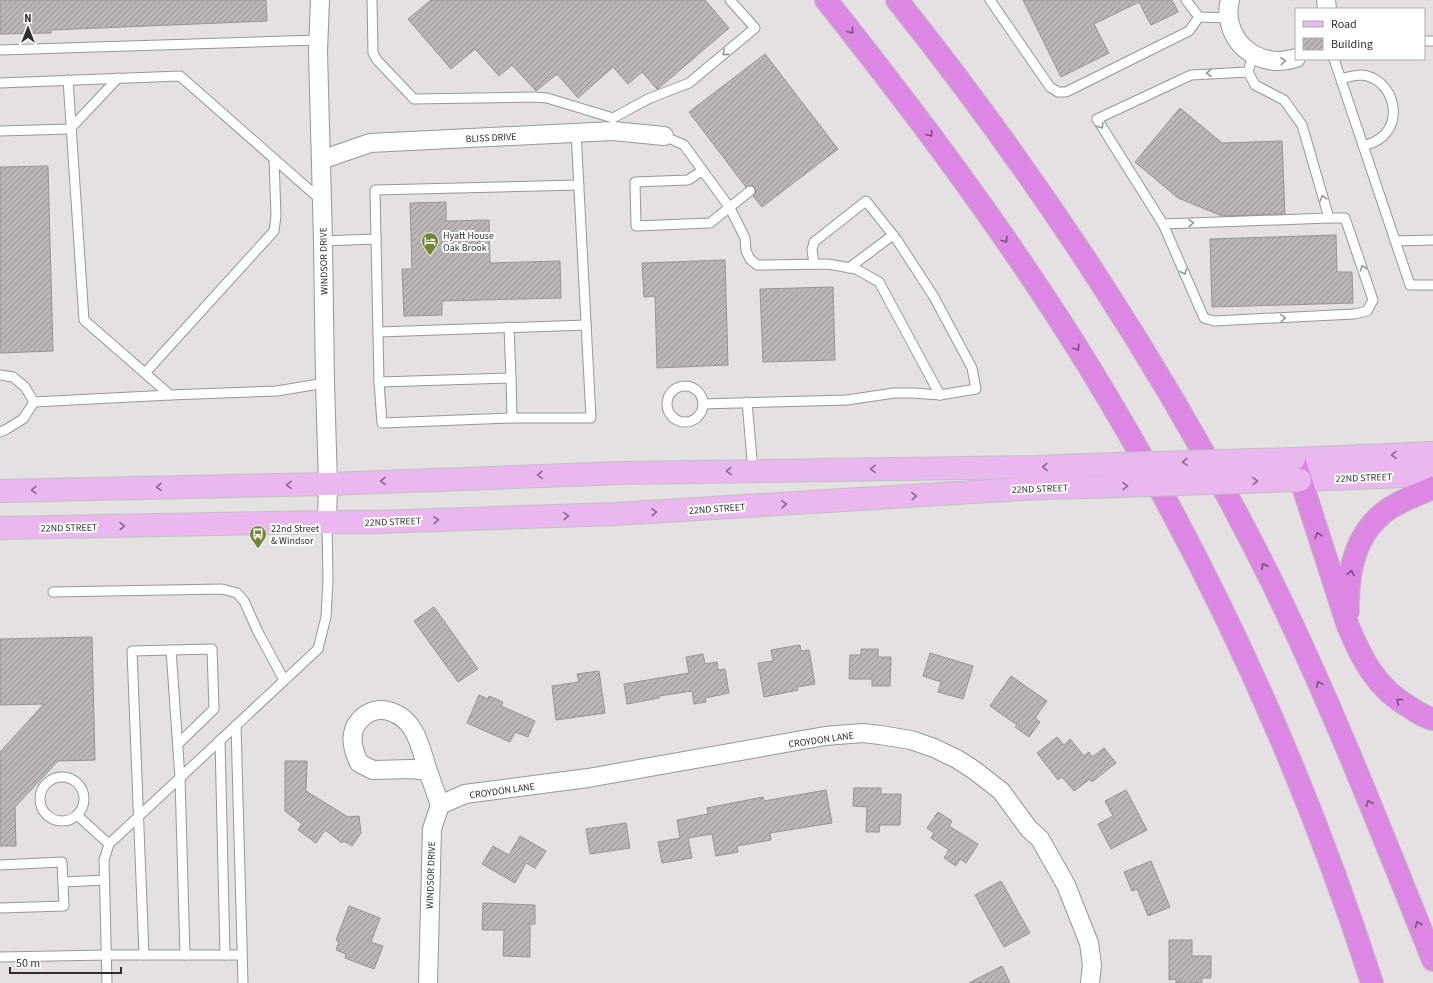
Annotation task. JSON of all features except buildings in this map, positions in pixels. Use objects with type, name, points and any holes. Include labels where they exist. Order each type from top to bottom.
[{"type":"highway","points":[[826,0],[935,141],[1020,261],[1086,363],[1150,471],[1191,547],[1276,726],[1326,849],[1372,983]]},
{"type":"highway","points":[[897,0],[1001,138],[1057,217],[1149,359],[1214,472],[1273,584],[1310,664],[1347,748],[1433,960]]},
{"type":"highway","points":[[1294,459],[1348,626],[1356,645],[1371,673],[1383,688],[1402,704],[1426,717],[1433,719]]},
{"type":"highway","points":[[1348,626],[1350,572],[1355,553],[1364,535],[1378,517],[1398,503],[1433,488]]},
{"type":"main road","name":"22ND STREET","points":[[0,491],[328,484],[621,473],[1037,467],[1433,453]]},
{"type":"main road","name":"22ND STREET","points":[[0,528],[377,522],[615,514],[1032,488],[1300,480],[1433,474]]},
{"type":"street","name":"WINDSOR DRIVE","points":[[320,0],[318,40],[328,484],[327,522]]},
{"type":"street","points":[[1230,0],[1229,18],[1232,30],[1237,40],[1244,48],[1253,55],[1270,61],[1286,61],[1295,58]]},
{"type":"street","name":"BLISS DRIVE","points":[[321,160],[370,143],[576,132],[613,125],[664,136]]},
{"type":"street","name":"CROYDON LANE","points":[[440,805],[465,794],[588,778],[825,736],[863,733],[911,740],[934,748],[974,770],[1001,791],[1029,829],[1040,839],[1066,885],[1074,909],[1084,930],[1091,956],[1090,983]]},
{"type":"street","points":[[428,771],[440,805]]},
{"type":"street","name":"WINDSOR DRIVE","points":[[428,983],[432,829],[440,805]]},
{"type":"lane","points":[[372,0],[373,53],[376,60],[414,99],[540,97],[547,98],[613,125],[648,98],[689,83],[755,28],[730,0]]},
{"type":"lane","points":[[990,0],[1050,87],[1058,92],[1066,92],[1189,31],[1200,17]]},
{"type":"lane","points":[[1186,0],[1200,17],[1229,18]]},
{"type":"lane","points":[[0,50],[318,40]]},
{"type":"lane","points":[[1253,55],[1248,72],[1254,85],[1284,100],[1302,125],[1329,218]]},
{"type":"lane","points":[[1334,60],[1410,285],[1433,285]]},
{"type":"lane","points":[[1163,224],[1345,218],[1373,300],[1367,311],[1354,314],[1214,321],[1204,318],[1163,224],[1097,119],[1191,75],[1248,72]]},
{"type":"lane","points":[[1341,79],[1363,75],[1374,79],[1383,85],[1392,99],[1393,116],[1390,127],[1383,136],[1374,142],[1363,146]]},
{"type":"lane","points":[[0,83],[180,76],[322,201]]},
{"type":"lane","points":[[0,131],[70,129],[118,78]]},
{"type":"lane","points":[[68,80],[70,129],[84,320],[170,395]]},
{"type":"lane","points":[[576,132],[579,185],[591,418],[512,418],[382,423],[375,190],[579,185]]},
{"type":"lane","points":[[664,136],[684,145],[730,208],[744,238],[746,251],[750,259],[757,265],[828,264],[856,269],[879,282],[940,395]]},
{"type":"lane","points":[[145,373],[274,231],[276,216],[274,159]]},
{"type":"lane","points":[[702,171],[688,180],[635,182],[636,226],[710,223],[750,191]]},
{"type":"lane","points":[[703,404],[847,400],[894,393],[940,395],[976,389],[972,368],[934,297],[893,235],[866,201],[814,242],[812,250],[814,264]]},
{"type":"lane","points":[[849,268],[893,235]]},
{"type":"lane","points":[[323,241],[376,239]]},
{"type":"lane","points":[[1395,241],[1433,240]]},
{"type":"lane","points":[[379,332],[586,325]]},
{"type":"lane","points":[[509,327],[512,418]]},
{"type":"lane","points":[[0,375],[13,377],[25,387],[34,402]]},
{"type":"lane","points":[[380,382],[511,378]]},
{"type":"lane","points":[[34,402],[277,391],[325,383]]},
{"type":"lane","points":[[0,432],[23,418],[34,402]]},
{"type":"lane","points":[[747,402],[753,471]]},
{"type":"lane","points":[[107,983],[104,860],[109,844],[318,649],[326,617],[328,581],[327,522]]},
{"type":"lane","points":[[53,592],[222,589],[237,593],[244,601],[258,632],[284,680]]},
{"type":"lane","points":[[144,955],[132,651],[212,649],[214,709],[178,744]]},
{"type":"lane","points":[[171,650],[180,778],[185,955]]},
{"type":"lane","points":[[236,725],[243,983]]},
{"type":"lane","points":[[220,740],[226,955]]},
{"type":"lane","points":[[61,777],[75,781],[80,786],[84,799],[83,806],[77,815],[69,821],[62,822],[54,820],[48,816],[40,803],[40,796],[47,783],[61,777]]},
{"type":"lane","points":[[77,815],[109,844]]},
{"type":"lane","points":[[0,865],[62,862],[64,906],[0,908]]},
{"type":"lane","points":[[63,882],[105,880]]},
{"type":"lane","points":[[0,957],[242,955]]},
{"type":"place","name":"Hyatt House Oak Brook","points":[[430,256]]},
{"type":"place","name":"22nd Street & Windsor","points":[[258,549]]}]
